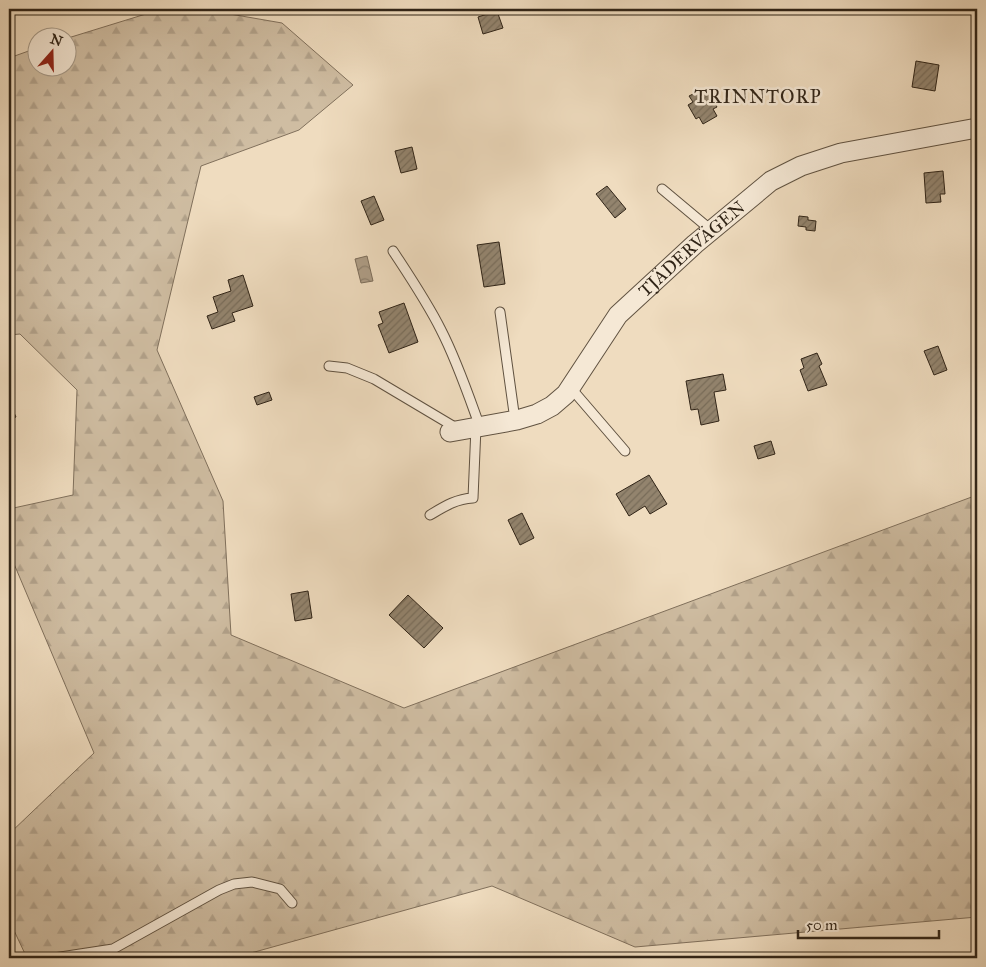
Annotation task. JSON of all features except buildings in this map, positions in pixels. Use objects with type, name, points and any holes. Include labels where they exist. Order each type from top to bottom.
[{"type":"street","name":"TJÄDERVÄGEN","points":[[466,429],[537,414],[552,406],[566,394],[618,315],[711,230],[771,181],[801,166],[841,153],[977,128]]},
{"type":"lane","points":[[662,189],[711,230]]},
{"type":"lane","points":[[393,251],[418,288],[442,330],[462,376],[473,498],[466,498],[448,504],[430,515]]},
{"type":"lane","points":[[500,312],[514,420]]},
{"type":"lane","points":[[329,366],[347,368],[374,379],[466,429]]},
{"type":"lane","points":[[570,387],[625,451]]},
{"type":"lane","points":[[54,958],[113,949],[219,890],[234,884],[252,882],[280,888],[292,903]]},
{"type":"green space","points":[[162,9],[201,9],[282,23],[353,85],[299,130],[201,166],[157,350],[223,501],[231,635],[404,708],[977,495],[977,917],[635,947],[492,886],[233,958],[27,958],[9,920],[9,834],[94,753],[9,552],[9,509],[73,495],[77,390],[20,334],[9,335],[9,58],[28,51],[28,78],[78,78],[78,35]]},
{"type":"water","points":[[367,256],[373,281],[361,283],[355,259]]},
{"type":"district","name":"TRINNTORP","points":[[758,96]]}]
